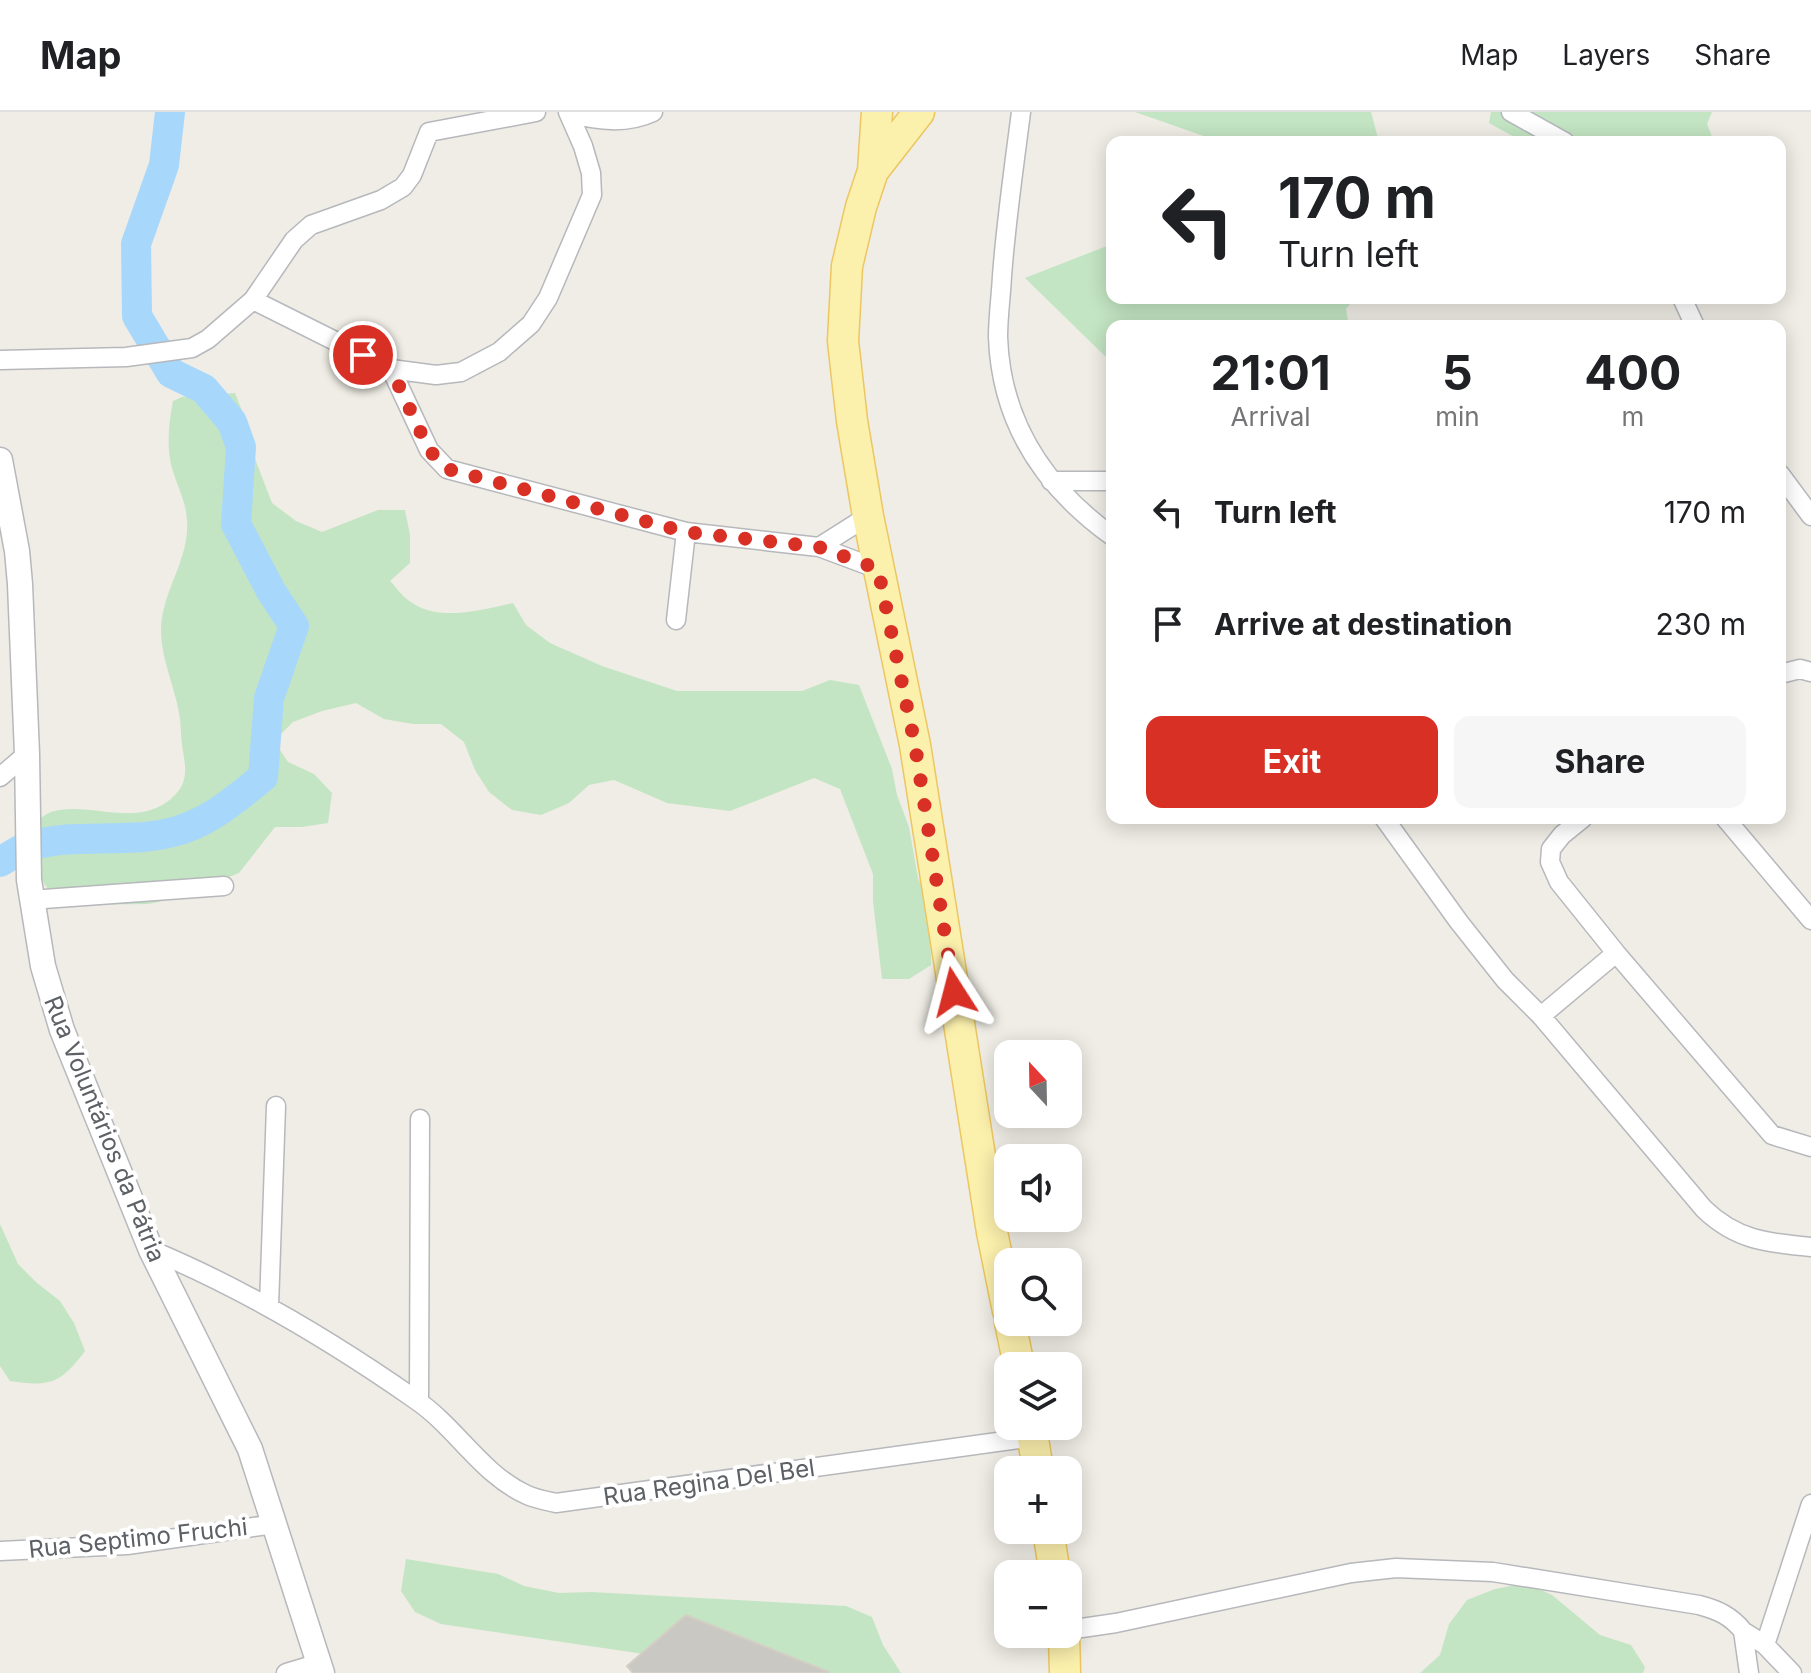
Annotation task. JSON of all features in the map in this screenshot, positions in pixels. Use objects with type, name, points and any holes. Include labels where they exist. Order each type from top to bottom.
[{"type":"main road","points":[[877,112],[873,171],[847,266],[843,341],[852,421],[878,569],[915,745],[995,1248]]},
{"type":"main road","points":[[873,171],[919,112]]},
{"type":"main road","points":[[1065,1673],[1066,1648]]},
{"type":"street","points":[[0,360],[126,357],[192,348],[208,339],[253,300],[294,240],[311,225],[381,200],[403,187],[412,175],[429,132],[536,112]]},
{"type":"street","points":[[569,113],[615,121],[634,120],[653,112]]},
{"type":"street","points":[[1021,112],[1005,241],[998,335],[1002,377],[1013,417],[1028,449],[1051,481],[1106,532]]},
{"type":"street","points":[[1511,112],[1554,136]]},
{"type":"street","points":[[253,300],[391,369],[436,375],[461,372],[499,352],[531,324],[548,298],[592,195],[591,173],[569,113]]},
{"type":"street","points":[[391,369],[429,450],[447,469],[686,532],[819,547],[878,569]]},
{"type":"street","name":"Rua Voluntários da Pátria","points":[[0,460],[20,584],[30,890],[43,966],[62,1030],[151,1250],[250,1449],[320,1668]]},
{"type":"street","points":[[1051,481],[1106,481]]},
{"type":"street","points":[[1786,482],[1811,516]]},
{"type":"street","points":[[819,547],[868,516]]},
{"type":"street","points":[[676,620],[686,532]]},
{"type":"street","points":[[1786,671],[1811,672]]},
{"type":"street","points":[[0,777],[27,754]]},
{"type":"street","points":[[1388,824],[1505,980],[1541,1016],[1720,1225],[1741,1236],[1811,1247]]},
{"type":"street","points":[[1576,824],[1551,849],[1550,862],[1559,882],[1772,1135],[1811,1147]]},
{"type":"street","points":[[1730,824],[1811,920]]},
{"type":"street","points":[[30,890],[224,886]]},
{"type":"street","points":[[1541,1016],[1616,953]]},
{"type":"street","points":[[269,1306],[276,1106]]},
{"type":"street","points":[[419,1402],[420,1119]]},
{"type":"street","name":"Rua Regina Del Bel","points":[[151,1250],[211,1275],[269,1306],[419,1402],[499,1477],[526,1495],[556,1503],[994,1437]]},
{"type":"street","points":[[1765,1645],[1811,1504]]},
{"type":"street","name":"Rua Septimo Fruchi","points":[[0,1551],[127,1545],[275,1524]]},
{"type":"street","points":[[1082,1629],[1351,1573],[1396,1568],[1493,1572],[1720,1611],[1765,1645],[1792,1673]]},
{"type":"street","points":[[1743,1631],[1749,1673]]},
{"type":"street","points":[[286,1673],[320,1668]]},
{"type":"green space","points":[[1135,112],[1371,112],[1377,136],[1204,136]]},
{"type":"green space","points":[[1491,112],[1712,112],[1707,124],[1712,136],[1513,136],[1489,123]]},
{"type":"green space","points":[[1106,246],[1106,304],[1350,304],[1346,309],[1348,320],[1106,320],[1106,357],[1025,278]]},
{"type":"green space","points":[[235,393],[246,421],[250,446],[272,503],[296,521],[322,532],[378,510],[405,510],[410,535],[410,563],[390,581],[405,598],[419,607],[459,613],[513,603],[526,625],[550,643],[602,666],[677,691],[802,691],[830,680],[859,685],[892,769],[897,795],[909,827],[918,878],[930,906],[931,965],[909,979],[882,979],[873,874],[840,789],[814,778],[730,811],[667,803],[614,780],[589,785],[569,803],[541,815],[512,810],[489,792],[475,770],[464,742],[441,724],[413,724],[384,719],[356,703],[293,722],[274,741],[288,762],[314,774],[332,793],[328,823],[275,827],[239,873],[173,899],[148,904],[62,905],[47,888],[35,864],[28,832],[38,820],[51,812],[66,809],[145,812],[174,796],[184,781],[180,720],[161,632],[165,603],[187,535],[185,506],[170,460],[170,418],[173,401],[182,397]]},
{"type":"green space","points":[[0,1224],[18,1264],[60,1301],[74,1323],[85,1351],[61,1377],[53,1381],[10,1381],[0,1366]]},
{"type":"green space","points":[[406,1559],[498,1574],[524,1586],[559,1593],[591,1592],[846,1606],[872,1617],[883,1645],[901,1673],[813,1673],[671,1658],[441,1624],[415,1612],[401,1591]]},
{"type":"green space","points":[[1526,1583],[1552,1595],[1600,1635],[1631,1645],[1645,1667],[1643,1673],[1420,1673],[1440,1655],[1449,1624],[1467,1600],[1495,1589]]},
{"type":"building","points":[[686,1615],[829,1673],[633,1673],[627,1666]]},
{"type":"waterway","points":[[0,862],[24,848],[44,843],[133,838],[183,829],[219,811],[263,777],[269,698],[294,626],[271,591],[236,524],[241,447],[232,422],[204,389],[171,373],[137,316],[136,244],[164,165],[170,112]]},
{"type":"route","points":[[363,355],[391,369],[429,450],[437,462],[447,469],[686,532],[819,547],[878,569],[915,745],[954,992]]}]
